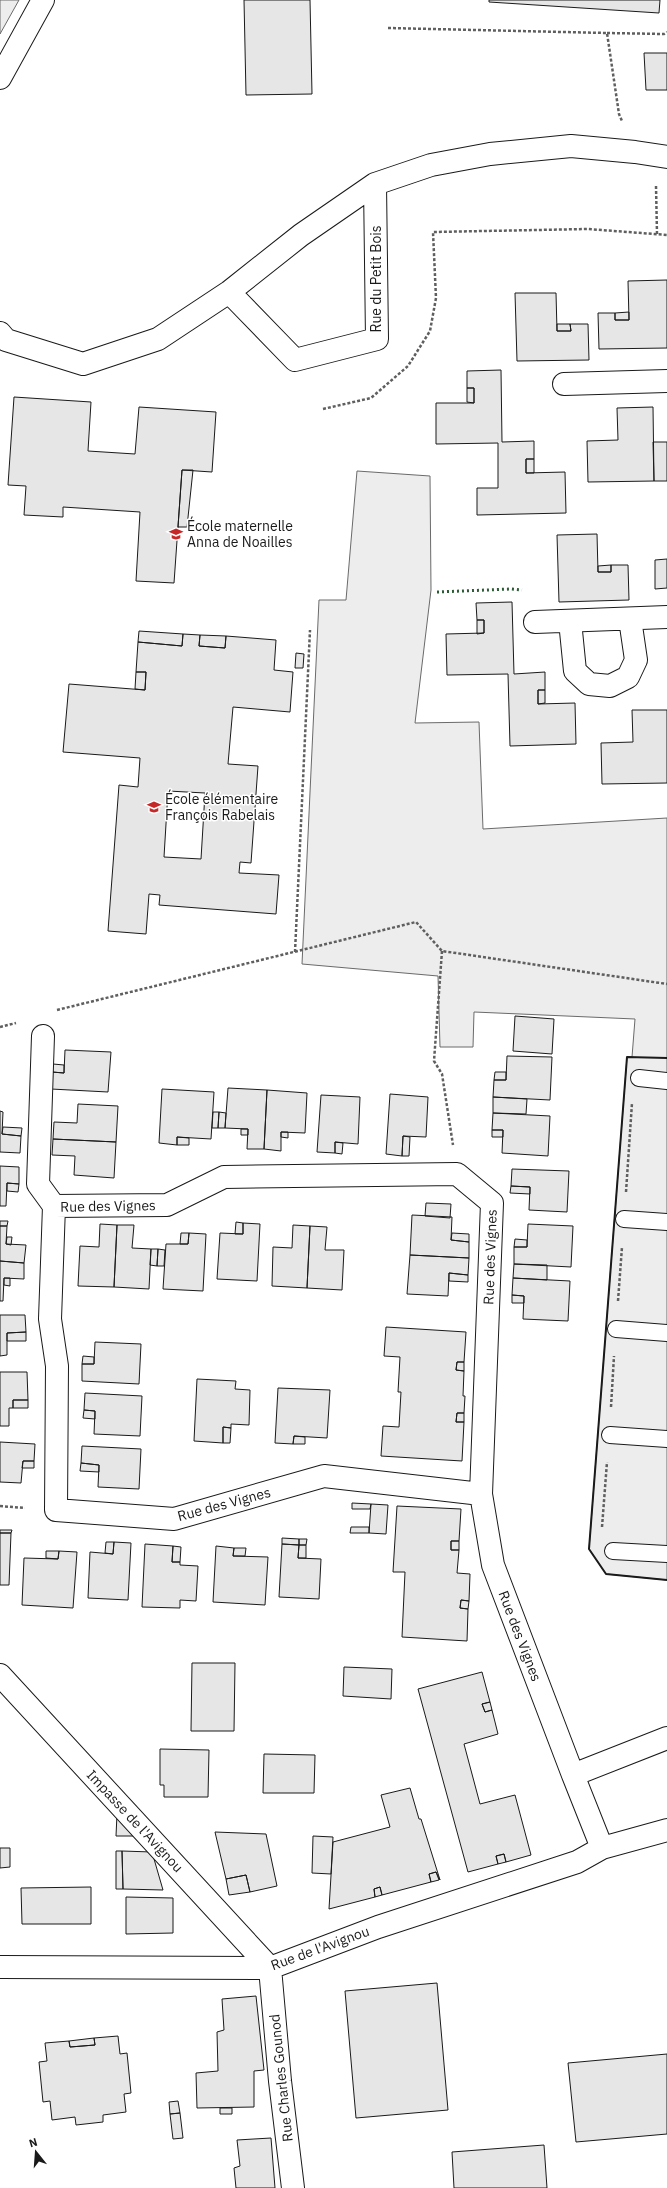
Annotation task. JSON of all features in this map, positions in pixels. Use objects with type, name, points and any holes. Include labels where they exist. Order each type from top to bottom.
[{"type":"street","points":[[0,78],[43,0]]},
{"type":"street","points":[[0,333],[6,340],[82,364],[158,339],[229,292],[301,235],[375,184],[431,165],[490,154],[571,146],[635,152],[667,157]]},
{"type":"street","name":"Rue du Petit Bois","points":[[229,292],[295,360],[377,339],[375,184]]},
{"type":"street","points":[[564,384],[667,381]]},
{"type":"street","points":[[535,622],[667,617]]},
{"type":"street","points":[[570,621],[576,671],[589,684],[610,686],[628,677],[636,660],[630,619]]},
{"type":"street","points":[[43,1036],[38,1184],[54,1206]]},
{"type":"street","name":"Rue des Vignes","points":[[481,1494],[324,1476],[174,1519],[56,1510],[57,1366],[50,1319],[54,1206],[167,1205],[224,1177],[457,1174],[492,1203],[481,1494],[493,1565],[573,1775]]},
{"type":"street","name":"Impasse de l'Avignou","points":[[0,1675],[270,1968]]},
{"type":"street","points":[[602,1848],[573,1775],[667,1738]]},
{"type":"street","name":"Rue de l'Avignou","points":[[0,1967],[270,1968],[378,1927],[577,1862],[602,1848],[667,1830]]},
{"type":"street","name":"Rue Charles Gounod","points":[[270,1968],[280,2081],[293,2188]]},
{"type":"lane","points":[[639,1078],[667,1081]]},
{"type":"lane","points":[[624,1219],[667,1222]]},
{"type":"lane","points":[[616,1329],[667,1333]]},
{"type":"lane","points":[[610,1435],[667,1438]]},
{"type":"lane","points":[[612,1551],[667,1554]]},
{"type":"path","points":[[388,28],[664,34],[667,32]]},
{"type":"path","points":[[607,33],[619,114],[635,152],[656,185],[657,234]]},
{"type":"path","points":[[323,409],[371,398],[408,366],[430,331],[436,298],[433,232],[588,229],[667,234]]},
{"type":"path","points":[[295,952],[310,630]]},
{"type":"path","points":[[43,1036],[43,1014],[416,922],[442,951],[667,984]]},
{"type":"path","points":[[442,951],[434,1061],[442,1074],[457,1174]]},
{"type":"shaded area","points":[[0,0],[19,0],[0,34]]},
{"type":"shaded area","points":[[357,471],[430,476],[431,590],[415,723],[479,722],[483,829],[667,818],[667,1580],[606,1574],[589,1549],[627,1057],[632,1057],[635,1019],[474,1012],[473,1047],[440,1047],[438,976],[302,964],[319,600],[346,600]]},
{"type":"building","points":[[244,0],[310,0],[312,94],[246,95]]},
{"type":"building","points":[[489,0],[660,0],[659,13],[489,2]]},
{"type":"building","points":[[644,53],[667,53],[667,90],[646,90]]},
{"type":"building","points":[[667,280],[667,348],[599,349],[598,313],[615,313],[615,320],[629,320],[628,281]]},
{"type":"building","points":[[515,293],[556,293],[557,331],[571,331],[570,324],[588,324],[589,360],[517,361]]},
{"type":"building","points":[[629,312],[629,320],[615,320],[615,313]]},
{"type":"building","points":[[557,324],[570,324],[571,331],[557,331]]},
{"type":"building","points":[[501,370],[502,442],[534,441],[534,459],[526,459],[526,473],[565,472],[566,513],[477,515],[477,488],[498,488],[498,443],[436,444],[436,403],[474,403],[474,388],[467,388],[467,371]]},
{"type":"building","points":[[467,388],[474,388],[474,403],[467,402]]},
{"type":"building","points":[[14,397],[91,402],[88,451],[135,454],[139,407],[216,412],[212,472],[182,470],[174,583],[136,581],[140,512],[63,507],[63,517],[24,515],[26,486],[8,485]]},
{"type":"building","points":[[653,407],[654,481],[588,482],[587,441],[618,440],[617,408]]},
{"type":"building","points":[[653,442],[667,442],[667,481],[654,481]]},
{"type":"building","points":[[526,459],[534,459],[534,473],[526,473]]},
{"type":"building","points":[[182,470],[193,470],[187,527],[178,527]]},
{"type":"building","points":[[597,534],[598,572],[611,572],[611,565],[628,565],[629,600],[559,602],[557,535]]},
{"type":"building","points":[[667,559],[667,588],[655,589],[655,560]]},
{"type":"building","points":[[611,565],[611,572],[598,572],[598,566]]},
{"type":"building","points":[[512,602],[514,674],[545,672],[545,690],[538,690],[538,704],[575,703],[576,744],[510,746],[508,674],[447,675],[446,634],[484,633],[484,620],[477,620],[476,603]]},
{"type":"building","points":[[477,620],[484,620],[484,633],[477,634]]},
{"type":"building","points":[[139,631],[183,634],[182,646],[138,642]]},
{"type":"building","points":[[183,634],[200,635],[199,646],[225,648],[226,636],[276,640],[274,670],[293,672],[290,712],[233,707],[228,764],[258,766],[251,863],[240,862],[239,873],[279,875],[276,914],[159,905],[160,895],[149,894],[146,934],[108,931],[119,785],[138,787],[140,758],[63,752],[69,684],[145,690],[146,672],[136,672],[138,642],[182,646]],"holes":[[[168,791],[205,793],[201,859],[164,857]]]},
{"type":"building","points":[[200,635],[226,636],[225,648],[199,646]]},
{"type":"building","points":[[296,653],[304,654],[303,668],[295,668]]},
{"type":"building","points":[[136,672],[146,672],[145,690],[135,689]]},
{"type":"building","points":[[538,690],[545,690],[545,703],[538,704]]},
{"type":"building","points":[[632,710],[667,710],[667,783],[602,784],[601,743],[633,742]]},
{"type":"building","points":[[515,1016],[554,1019],[552,1054],[513,1051]]},
{"type":"building","points":[[65,1050],[111,1052],[108,1092],[51,1089],[52,1072],[64,1073]]},
{"type":"building","points":[[507,1056],[552,1057],[550,1100],[493,1097],[494,1080],[506,1080]]},
{"type":"building","points":[[53,1064],[64,1065],[64,1073],[52,1072]]},
{"type":"building","points":[[495,1072],[506,1072],[506,1080],[494,1080]]},
{"type":"building","points":[[228,1088],[267,1090],[264,1149],[247,1149],[248,1129],[225,1128]]},
{"type":"building","points":[[162,1089],[214,1092],[211,1139],[177,1137],[177,1145],[159,1143]]},
{"type":"building","points":[[267,1090],[307,1093],[305,1133],[281,1132],[281,1151],[264,1149]]},
{"type":"building","points":[[390,1094],[428,1097],[426,1137],[403,1136],[402,1156],[386,1154]]},
{"type":"building","points":[[321,1095],[360,1097],[358,1144],[335,1142],[335,1153],[317,1152]]},
{"type":"building","points":[[493,1097],[527,1099],[526,1114],[493,1113]]},
{"type":"building","points":[[78,1104],[118,1106],[116,1142],[53,1139],[54,1122],[77,1123]]},
{"type":"building","points":[[0,1111],[3,1112],[2,1134],[21,1136],[20,1153],[0,1152]]},
{"type":"building","points":[[213,1112],[219,1112],[218,1128],[212,1128]]},
{"type":"building","points":[[219,1112],[226,1113],[225,1128],[218,1128]]},
{"type":"building","points":[[493,1113],[550,1116],[548,1156],[502,1153],[503,1130],[492,1130]]},
{"type":"building","points":[[3,1127],[22,1128],[21,1136],[2,1134]]},
{"type":"building","points":[[241,1129],[248,1129],[248,1135],[241,1135]]},
{"type":"building","points":[[492,1130],[503,1130],[503,1137],[492,1137]]},
{"type":"building","points":[[281,1132],[288,1132],[288,1138],[281,1137]]},
{"type":"building","points":[[403,1136],[410,1137],[409,1156],[402,1156]]},
{"type":"building","points":[[177,1137],[189,1138],[189,1145],[177,1145]]},
{"type":"building","points":[[53,1139],[116,1142],[114,1178],[74,1175],[75,1156],[52,1155]]},
{"type":"building","points":[[335,1142],[343,1143],[342,1154],[335,1153]]},
{"type":"building","points":[[0,1166],[19,1167],[19,1184],[7,1183],[6,1206],[0,1206]]},
{"type":"building","points":[[512,1169],[569,1171],[567,1212],[529,1210],[530,1187],[511,1186]]},
{"type":"building","points":[[7,1183],[19,1184],[18,1192],[7,1191]]},
{"type":"building","points":[[511,1186],[530,1187],[530,1194],[510,1193]]},
{"type":"building","points":[[426,1203],[451,1204],[450,1218],[425,1216]]},
{"type":"building","points":[[412,1215],[452,1217],[451,1240],[469,1242],[469,1258],[410,1255]]},
{"type":"building","points":[[0,1221],[8,1221],[7,1226],[0,1226]]},
{"type":"building","points":[[236,1222],[243,1223],[243,1234],[235,1234]]},
{"type":"building","points":[[243,1223],[260,1224],[257,1281],[217,1279],[220,1233],[243,1234]]},
{"type":"building","points":[[100,1224],[117,1225],[114,1287],[78,1286],[80,1246],[99,1247]]},
{"type":"building","points":[[528,1224],[573,1226],[571,1267],[514,1264],[514,1247],[527,1247]]},
{"type":"building","points":[[117,1225],[134,1225],[132,1248],[151,1249],[149,1289],[114,1287]]},
{"type":"building","points":[[293,1225],[310,1226],[307,1288],[272,1286],[273,1247],[292,1248]]},
{"type":"building","points":[[0,1226],[7,1226],[6,1244],[26,1245],[24,1263],[0,1261]]},
{"type":"building","points":[[310,1226],[327,1227],[325,1250],[344,1250],[342,1290],[307,1288]]},
{"type":"building","points":[[181,1233],[189,1233],[188,1244],[180,1244]]},
{"type":"building","points":[[189,1233],[206,1234],[203,1291],[163,1289],[166,1244],[188,1244]]},
{"type":"building","points":[[452,1233],[469,1234],[469,1242],[451,1240]]},
{"type":"building","points":[[7,1237],[12,1237],[11,1245],[6,1244]]},
{"type":"building","points":[[515,1239],[527,1240],[527,1247],[514,1247]]},
{"type":"building","points":[[151,1249],[158,1249],[157,1266],[150,1265]]},
{"type":"building","points":[[158,1249],[165,1250],[164,1266],[157,1266]]},
{"type":"building","points":[[410,1255],[469,1258],[468,1275],[449,1273],[448,1296],[407,1294]]},
{"type":"building","points":[[0,1261],[24,1263],[24,1279],[4,1278],[3,1301],[0,1301]]},
{"type":"building","points":[[514,1264],[547,1265],[547,1280],[513,1278]]},
{"type":"building","points":[[449,1273],[468,1275],[468,1282],[449,1281]]},
{"type":"building","points":[[4,1278],[10,1278],[10,1286],[4,1285]]},
{"type":"building","points":[[513,1278],[570,1281],[568,1321],[523,1319],[524,1296],[512,1295]]},
{"type":"building","points":[[512,1295],[524,1296],[524,1303],[512,1303]]},
{"type":"building","points":[[0,1315],[25,1315],[26,1332],[7,1333],[7,1355],[0,1356]]},
{"type":"building","points":[[386,1327],[466,1332],[464,1362],[457,1362],[456,1370],[464,1371],[464,1413],[457,1413],[456,1422],[464,1422],[462,1461],[381,1456],[383,1426],[399,1427],[401,1392],[398,1392],[400,1357],[384,1356]]},
{"type":"building","points":[[26,1332],[26,1341],[7,1341],[7,1333]]},
{"type":"building","points":[[95,1342],[141,1344],[139,1384],[82,1381],[82,1364],[94,1364]]},
{"type":"building","points":[[83,1356],[94,1357],[94,1364],[82,1364]]},
{"type":"building","points":[[457,1362],[464,1362],[464,1371],[456,1370]]},
{"type":"building","points":[[0,1372],[27,1372],[28,1400],[13,1400],[13,1408],[9,1408],[9,1426],[0,1426]]},
{"type":"building","points":[[197,1379],[236,1381],[235,1389],[250,1390],[249,1425],[231,1424],[231,1428],[223,1427],[223,1443],[194,1441]]},
{"type":"building","points":[[278,1388],[330,1390],[327,1438],[294,1436],[293,1444],[275,1443]]},
{"type":"building","points":[[85,1393],[142,1396],[140,1436],[94,1434],[95,1411],[84,1410]]},
{"type":"building","points":[[13,1400],[28,1400],[28,1408],[13,1408]]},
{"type":"building","points":[[84,1410],[95,1411],[95,1419],[83,1418]]},
{"type":"building","points":[[457,1413],[464,1413],[464,1422],[456,1422]]},
{"type":"building","points":[[223,1427],[231,1428],[230,1443],[223,1443]]},
{"type":"building","points":[[294,1436],[305,1437],[305,1444],[293,1444]]},
{"type":"building","points":[[0,1442],[35,1444],[34,1461],[23,1461],[21,1483],[0,1482]]},
{"type":"building","points":[[82,1446],[141,1449],[139,1489],[98,1487],[99,1465],[81,1463]]},
{"type":"building","points":[[23,1461],[34,1461],[34,1468],[22,1468]]},
{"type":"building","points":[[81,1463],[99,1465],[99,1472],[80,1471]]},
{"type":"building","points":[[352,1503],[371,1504],[370,1509],[352,1509]]},
{"type":"building","points":[[371,1504],[388,1505],[386,1534],[369,1533]]},
{"type":"building","points":[[397,1506],[461,1509],[459,1541],[451,1541],[451,1550],[459,1550],[457,1573],[470,1574],[469,1601],[461,1600],[460,1608],[468,1609],[467,1641],[402,1637],[405,1572],[393,1572]]},
{"type":"building","points":[[351,1527],[369,1527],[369,1533],[350,1533]]},
{"type":"building","points":[[0,1530],[12,1530],[11,1533],[0,1533]]},
{"type":"building","points":[[0,1533],[11,1533],[9,1585],[0,1585]]},
{"type":"building","points":[[282,1538],[299,1539],[299,1545],[282,1544]]},
{"type":"building","points":[[299,1539],[307,1539],[306,1545],[299,1545]]},
{"type":"building","points":[[451,1541],[459,1541],[459,1550],[451,1550]]},
{"type":"building","points":[[106,1542],[114,1542],[113,1554],[105,1553]]},
{"type":"building","points":[[114,1542],[131,1543],[128,1600],[88,1598],[90,1552],[113,1554]]},
{"type":"building","points":[[145,1544],[173,1546],[172,1562],[180,1562],[180,1565],[198,1566],[196,1601],[180,1600],[180,1608],[142,1607]]},
{"type":"building","points":[[282,1544],[299,1545],[298,1558],[321,1559],[319,1599],[279,1597]]},
{"type":"building","points":[[299,1545],[306,1545],[306,1558],[298,1558]]},
{"type":"building","points":[[173,1546],[181,1547],[180,1562],[172,1562]]},
{"type":"building","points":[[216,1546],[234,1548],[233,1556],[268,1557],[265,1605],[213,1602]]},
{"type":"building","points":[[234,1548],[246,1548],[245,1556],[233,1556]]},
{"type":"building","points":[[46,1551],[59,1551],[58,1559],[46,1558]]},
{"type":"building","points":[[59,1551],[77,1552],[73,1608],[22,1605],[24,1558],[58,1559]]},
{"type":"building","points":[[461,1600],[469,1601],[468,1609],[460,1608]]},
{"type":"building","points":[[192,1663],[235,1663],[234,1731],[191,1731]]},
{"type":"building","points":[[344,1667],[392,1669],[391,1699],[343,1696]]},
{"type":"building","points":[[482,1672],[490,1702],[482,1704],[485,1712],[492,1710],[498,1734],[464,1744],[480,1804],[515,1795],[531,1855],[506,1862],[504,1854],[496,1856],[498,1864],[468,1872],[418,1689]]},
{"type":"building","points":[[490,1702],[492,1710],[485,1712],[482,1704]]},
{"type":"building","points":[[160,1749],[209,1750],[208,1797],[164,1797],[164,1785],[160,1785]]},
{"type":"building","points":[[264,1754],[315,1755],[314,1793],[263,1793]]},
{"type":"building","points":[[410,1788],[440,1880],[436,1872],[429,1874],[431,1882],[382,1895],[380,1887],[374,1889],[375,1897],[329,1909],[333,1842],[390,1827],[381,1795]]},
{"type":"building","points":[[117,1814],[138,1836],[116,1836]]},
{"type":"building","points":[[215,1832],[266,1834],[277,1886],[250,1892],[246,1875],[226,1879]]},
{"type":"building","points":[[313,1836],[333,1837],[331,1874],[312,1873]]},
{"type":"building","points":[[0,1848],[10,1848],[10,1867],[0,1868]]},
{"type":"building","points":[[116,1851],[122,1851],[123,1889],[116,1889]]},
{"type":"building","points":[[122,1851],[152,1852],[163,1890],[123,1889]]},
{"type":"building","points":[[504,1854],[506,1862],[498,1864],[496,1856]]},
{"type":"building","points":[[436,1872],[439,1880],[431,1882],[429,1874]]},
{"type":"building","points":[[246,1875],[250,1892],[229,1895],[226,1879]]},
{"type":"building","points":[[91,1887],[91,1924],[22,1924],[21,1888]]},
{"type":"building","points":[[380,1887],[382,1895],[375,1897],[374,1889]]},
{"type":"building","points":[[126,1897],[173,1898],[173,1933],[126,1934]]},
{"type":"building","points":[[437,1983],[448,2110],[356,2118],[345,1991]]},
{"type":"building","points":[[256,1996],[264,2070],[254,2071],[254,2107],[197,2108],[196,2073],[218,2071],[217,2032],[224,2030],[222,1999]]},
{"type":"building","points":[[118,2036],[120,2054],[127,2053],[131,2093],[124,2094],[126,2112],[103,2115],[103,2122],[76,2125],[75,2117],[52,2120],[50,2101],[43,2102],[39,2062],[47,2061],[45,2043],[69,2041],[70,2047],[95,2045],[94,2038]]},
{"type":"building","points":[[94,2038],[95,2045],[70,2047],[69,2041]]},
{"type":"building","points":[[667,2054],[667,2134],[576,2142],[568,2063]]},
{"type":"building","points":[[178,2101],[180,2113],[170,2114],[169,2102]]},
{"type":"building","points":[[220,2108],[232,2108],[232,2114],[220,2114]]},
{"type":"building","points":[[180,2113],[183,2138],[173,2139],[170,2114]]},
{"type":"building","points":[[271,2138],[275,2188],[236,2188],[234,2168],[240,2166],[237,2140]]},
{"type":"building","points":[[544,2145],[547,2188],[454,2188],[452,2152]]},
{"type":"hedge","points":[[437,592],[511,589],[522,590]]},
{"type":"wall","points":[[667,1058],[627,1057],[589,1549],[606,1574],[667,1580]]},
{"type":"place","name":"École maternelle Anna de Noailles","points":[[176,534]]},
{"type":"place","name":"École élémentaire François Rabelais","points":[[154,807]]}]
